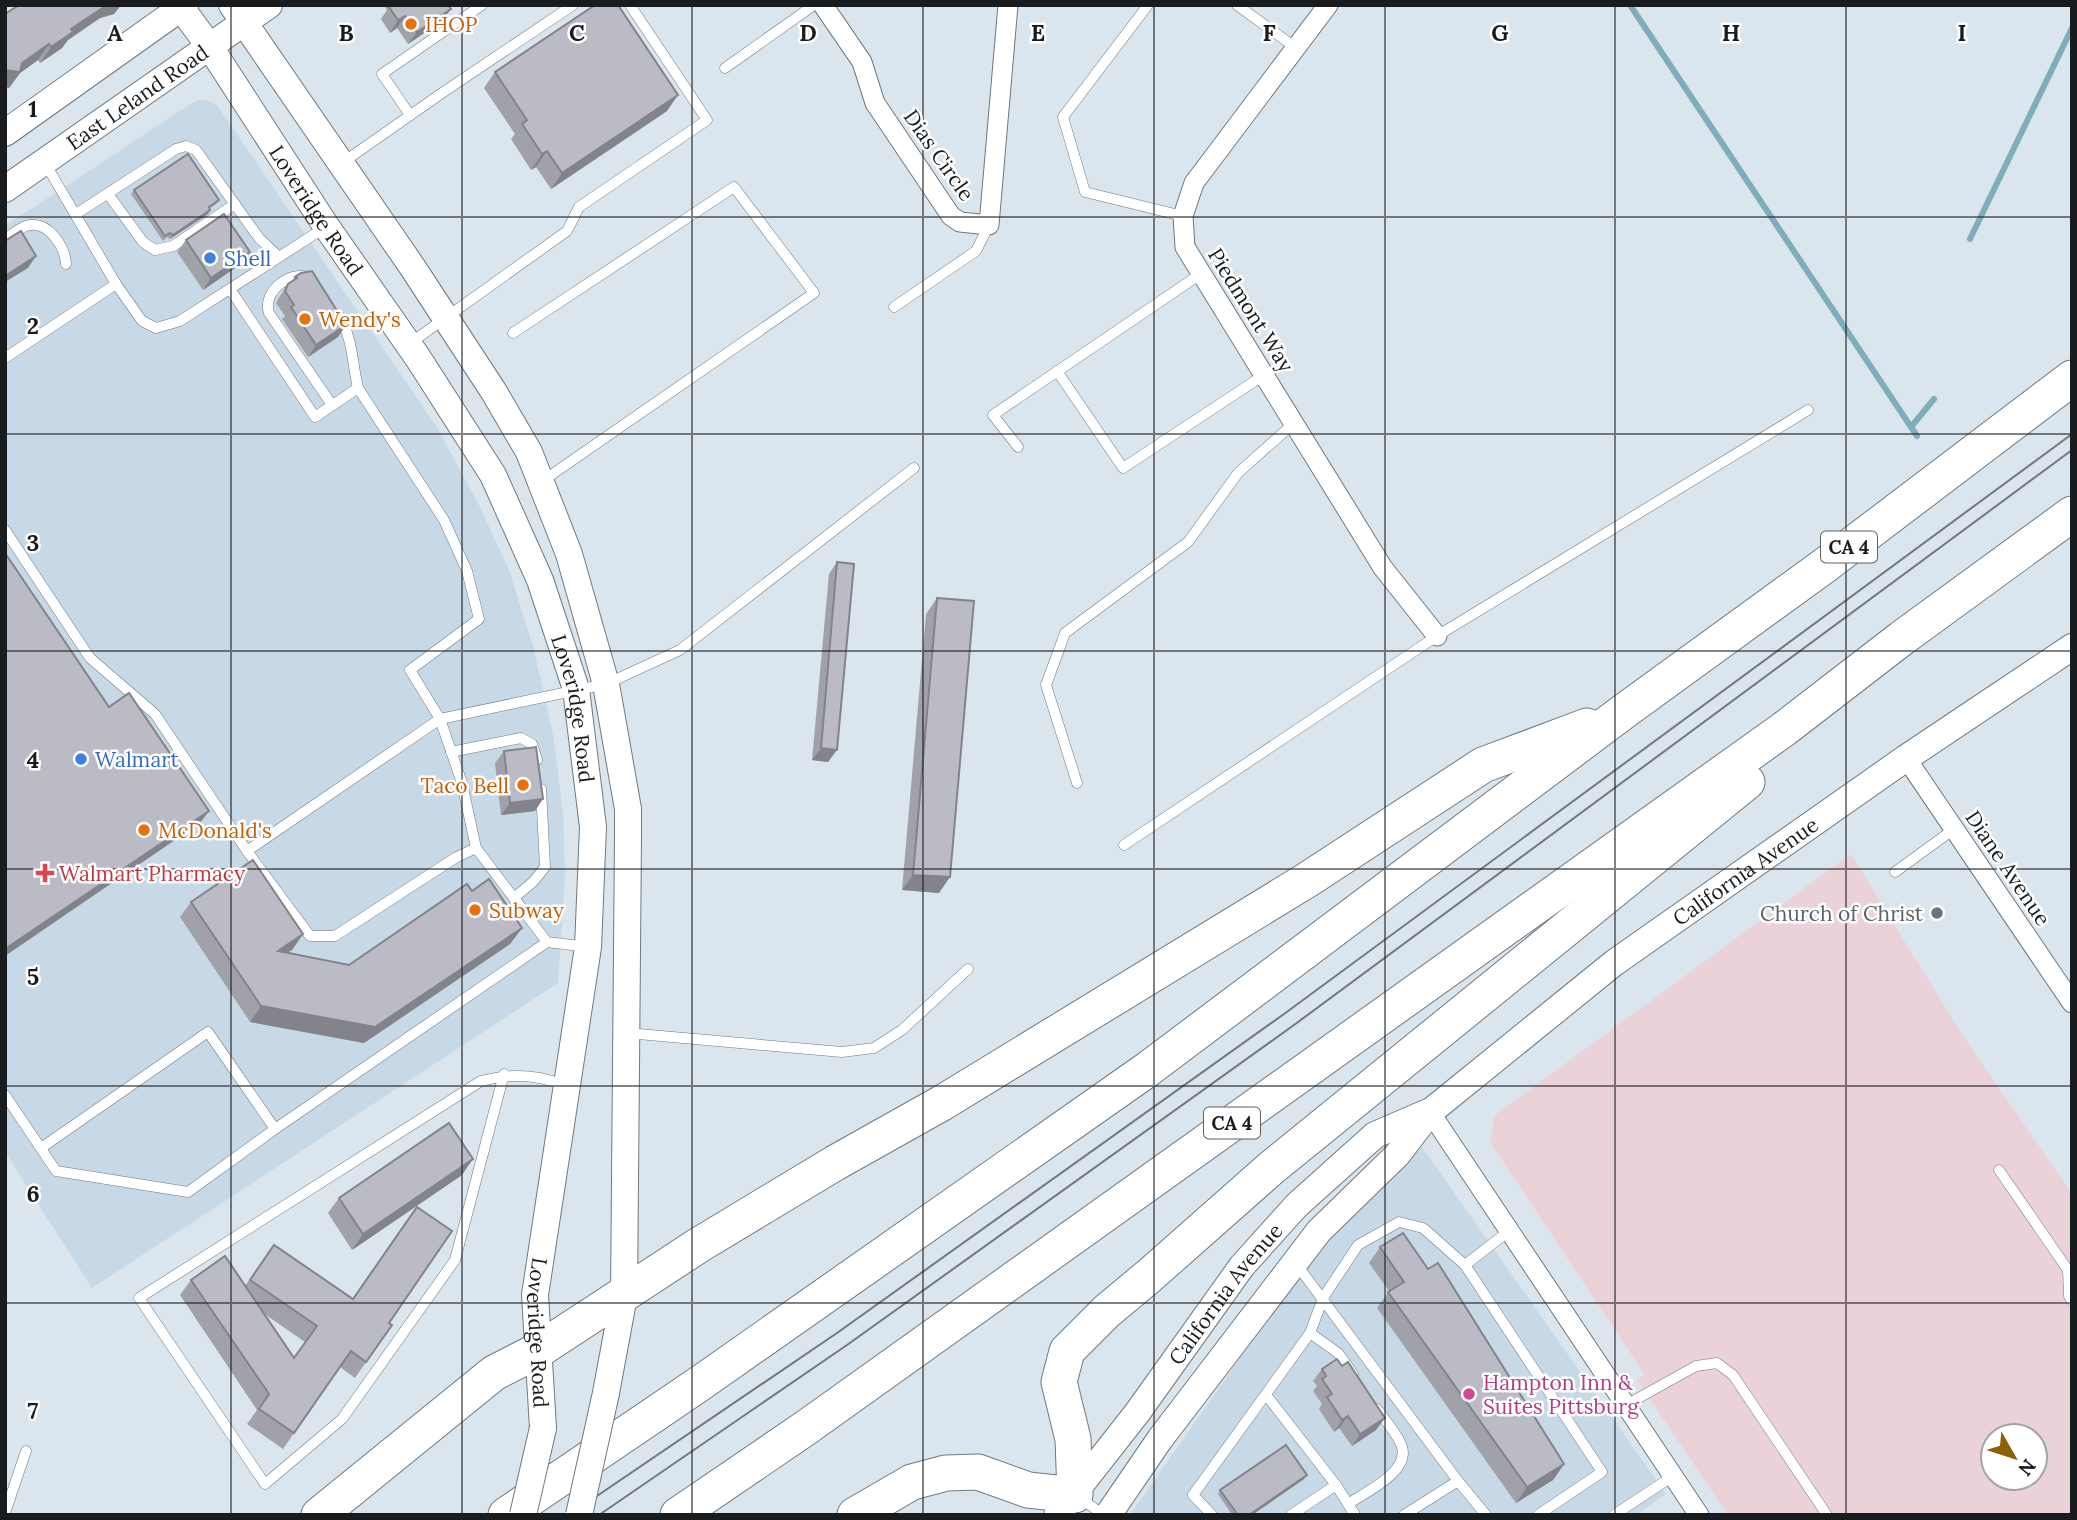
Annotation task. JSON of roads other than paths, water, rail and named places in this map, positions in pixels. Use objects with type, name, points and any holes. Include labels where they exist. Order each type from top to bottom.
[{"type":"highway","name":"CA 4","points":[[506,1515],[702,1382],[1148,1069],[2072,378]]},
{"type":"highway","name":"CA 4","points":[[678,1515],[818,1419],[1784,729],[1902,638],[2072,514]]},
{"type":"highway","points":[[319,1515],[494,1373],[537,1351],[699,1244],[942,1103],[1307,880],[1483,765],[1623,712]]},
{"type":"highway","points":[[855,1515],[912,1482],[946,1473],[978,1472],[1066,1505],[1073,1439],[1059,1382],[1067,1351],[1107,1311],[1270,1169],[1752,778],[1784,729]]},
{"type":"main road","name":"East Leland Road","points":[[5,189],[210,47],[238,14],[269,5]]},
{"type":"main road","name":"Loveridge Road","points":[[182,6],[493,475],[540,580],[576,689],[593,827],[588,947],[536,1295],[542,1427],[523,1515]]},
{"type":"main road","points":[[5,133],[182,6]]},
{"type":"main road","name":"Loveridge Road","points":[[238,14],[445,318],[522,440],[569,554],[606,684],[628,809],[624,1296],[579,1515]]},
{"type":"main road","name":"California Avenue","points":[[1106,1515],[1294,1262],[1319,1231],[1398,1155],[1430,1112],[1614,963],[1906,758],[2072,647]]},
{"type":"main road","name":"California Avenue","points":[[1066,1505],[1137,1413],[1242,1266],[1297,1205],[1375,1135],[1430,1112]]},
{"type":"street","name":"Dias Circle","points":[[823,5],[862,62],[875,103],[951,215],[960,222],[989,225],[1008,5]]},
{"type":"street","name":"Piedmont Way","points":[[1328,5],[1194,183],[1182,216],[1185,247],[1383,568],[1437,636]]},
{"type":"street","name":"Diane Avenue","points":[[1906,758],[2072,1003]]},
{"type":"street","points":[[1430,1112],[1699,1515]]},
{"type":"lane","points":[[410,115],[382,74],[482,5]]},
{"type":"lane","points":[[341,164],[573,5]]},
{"type":"lane","points":[[408,344],[567,231],[579,207],[707,120],[630,5]]},
{"type":"lane","points":[[726,68],[814,5]]},
{"type":"lane","points":[[1148,5],[1063,117],[1085,192],[1182,216]]},
{"type":"lane","points":[[1237,5],[1296,48]]},
{"type":"lane","points":[[76,214],[176,149],[186,146],[196,150],[259,238],[279,257]]},
{"type":"lane","points":[[45,162],[116,284],[142,321],[156,328],[180,321],[326,226]]},
{"type":"lane","points":[[513,333],[734,187],[814,293],[541,482]]},
{"type":"lane","points":[[108,194],[143,242],[155,250],[173,246],[235,204]]},
{"type":"lane","points":[[5,239],[27,225],[39,225],[52,235],[64,253],[66,264]]},
{"type":"lane","points":[[894,307],[976,251],[989,225]]},
{"type":"lane","points":[[1018,447],[993,415],[1202,274]]},
{"type":"lane","points":[[316,282],[305,275],[293,277],[270,293],[267,306],[269,313],[332,405]]},
{"type":"lane","points":[[5,358],[116,284]]},
{"type":"lane","points":[[230,289],[315,416],[358,388]]},
{"type":"lane","points":[[330,303],[349,334],[358,388],[444,520],[467,571],[479,619],[410,670],[440,719],[462,783],[475,848],[547,942]]},
{"type":"lane","points":[[1057,371],[1123,468],[1264,375]]},
{"type":"lane","points":[[1124,845],[1437,636],[1808,410]]},
{"type":"lane","points":[[1077,783],[1046,685],[1065,633],[1188,542],[1237,473],[1294,423]]},
{"type":"lane","points":[[247,850],[440,719],[606,684],[680,650],[914,468]]},
{"type":"lane","points":[[5,530],[90,659],[155,714],[247,850],[310,936],[335,936],[455,858],[475,848]]},
{"type":"lane","points":[[451,752],[516,738],[525,739],[534,747],[538,768]]},
{"type":"lane","points":[[515,897],[533,882],[545,867],[540,781]]},
{"type":"lane","points":[[1895,872],[1954,829]]},
{"type":"lane","points":[[5,1095],[56,1171],[188,1192],[547,942],[588,947]]},
{"type":"lane","points":[[626,1033],[842,1052],[874,1048],[902,1030],[968,969]]},
{"type":"lane","points":[[41,1148],[208,1032],[275,1129]]},
{"type":"lane","points":[[504,1074],[455,1259],[342,1419],[265,1484],[139,1298],[481,1081],[504,1074],[547,1079],[567,1087]]},
{"type":"lane","points":[[1999,1170],[2068,1270],[2069,1297],[2072,1301]]},
{"type":"lane","points":[[1212,1515],[1193,1495],[1310,1333],[1323,1298],[1358,1245],[1399,1223],[1423,1228],[1465,1265],[1602,1472],[1538,1515]]},
{"type":"lane","points":[[1465,1265],[1509,1231]]},
{"type":"lane","points":[[1294,1262],[1486,1515]]},
{"type":"lane","points":[[1310,1333],[1338,1353],[1362,1387]]},
{"type":"lane","points":[[1626,1405],[1696,1366],[1717,1363],[1733,1375],[1827,1515]]},
{"type":"lane","points":[[1266,1396],[1355,1515]]},
{"type":"lane","points":[[1348,1504],[1395,1471],[1403,1455],[1401,1444],[1370,1398]]},
{"type":"lane","points":[[5,1513],[26,1451]]},
{"type":"lane","points":[[1614,1515],[1672,1476]]},
{"type":"lane","points":[[1404,1515],[1458,1481]]},
{"type":"lane","points":[[1291,1515],[1335,1485]]},
{"type":"lane","points":[[1066,1505],[1106,1515]]},
{"type":"waterway","points":[[1630,5],[1917,436]]},
{"type":"waterway","points":[[1970,239],[2072,28]]},
{"type":"waterway","points":[[1911,427],[1934,399]]},
{"type":"tram line","points":[[569,1515],[837,1333],[1284,1014],[2072,434]]},
{"type":"tram line","points":[[599,1515],[847,1345],[1294,1025],[2072,450]]},
{"type":"place","name":"IHOP","points":[[411,24]]},
{"type":"place","name":"Shell","points":[[210,258]]},
{"type":"place","name":"Wendy's","points":[[305,319]]},
{"type":"place","name":"Walmart","points":[[81,759]]},
{"type":"place","name":"Taco Bell","points":[[523,785]]},
{"type":"place","name":"McDonald's","points":[[144,830]]},
{"type":"place","name":"Walmart Pharmacy","points":[[45,873]]},
{"type":"place","name":"Subway","points":[[475,910]]},
{"type":"place","name":"Church of Christ","points":[[1937,913]]},
{"type":"place","name":"Hampton Inn & Suites Pittsburg","points":[[1469,1394]]}]
